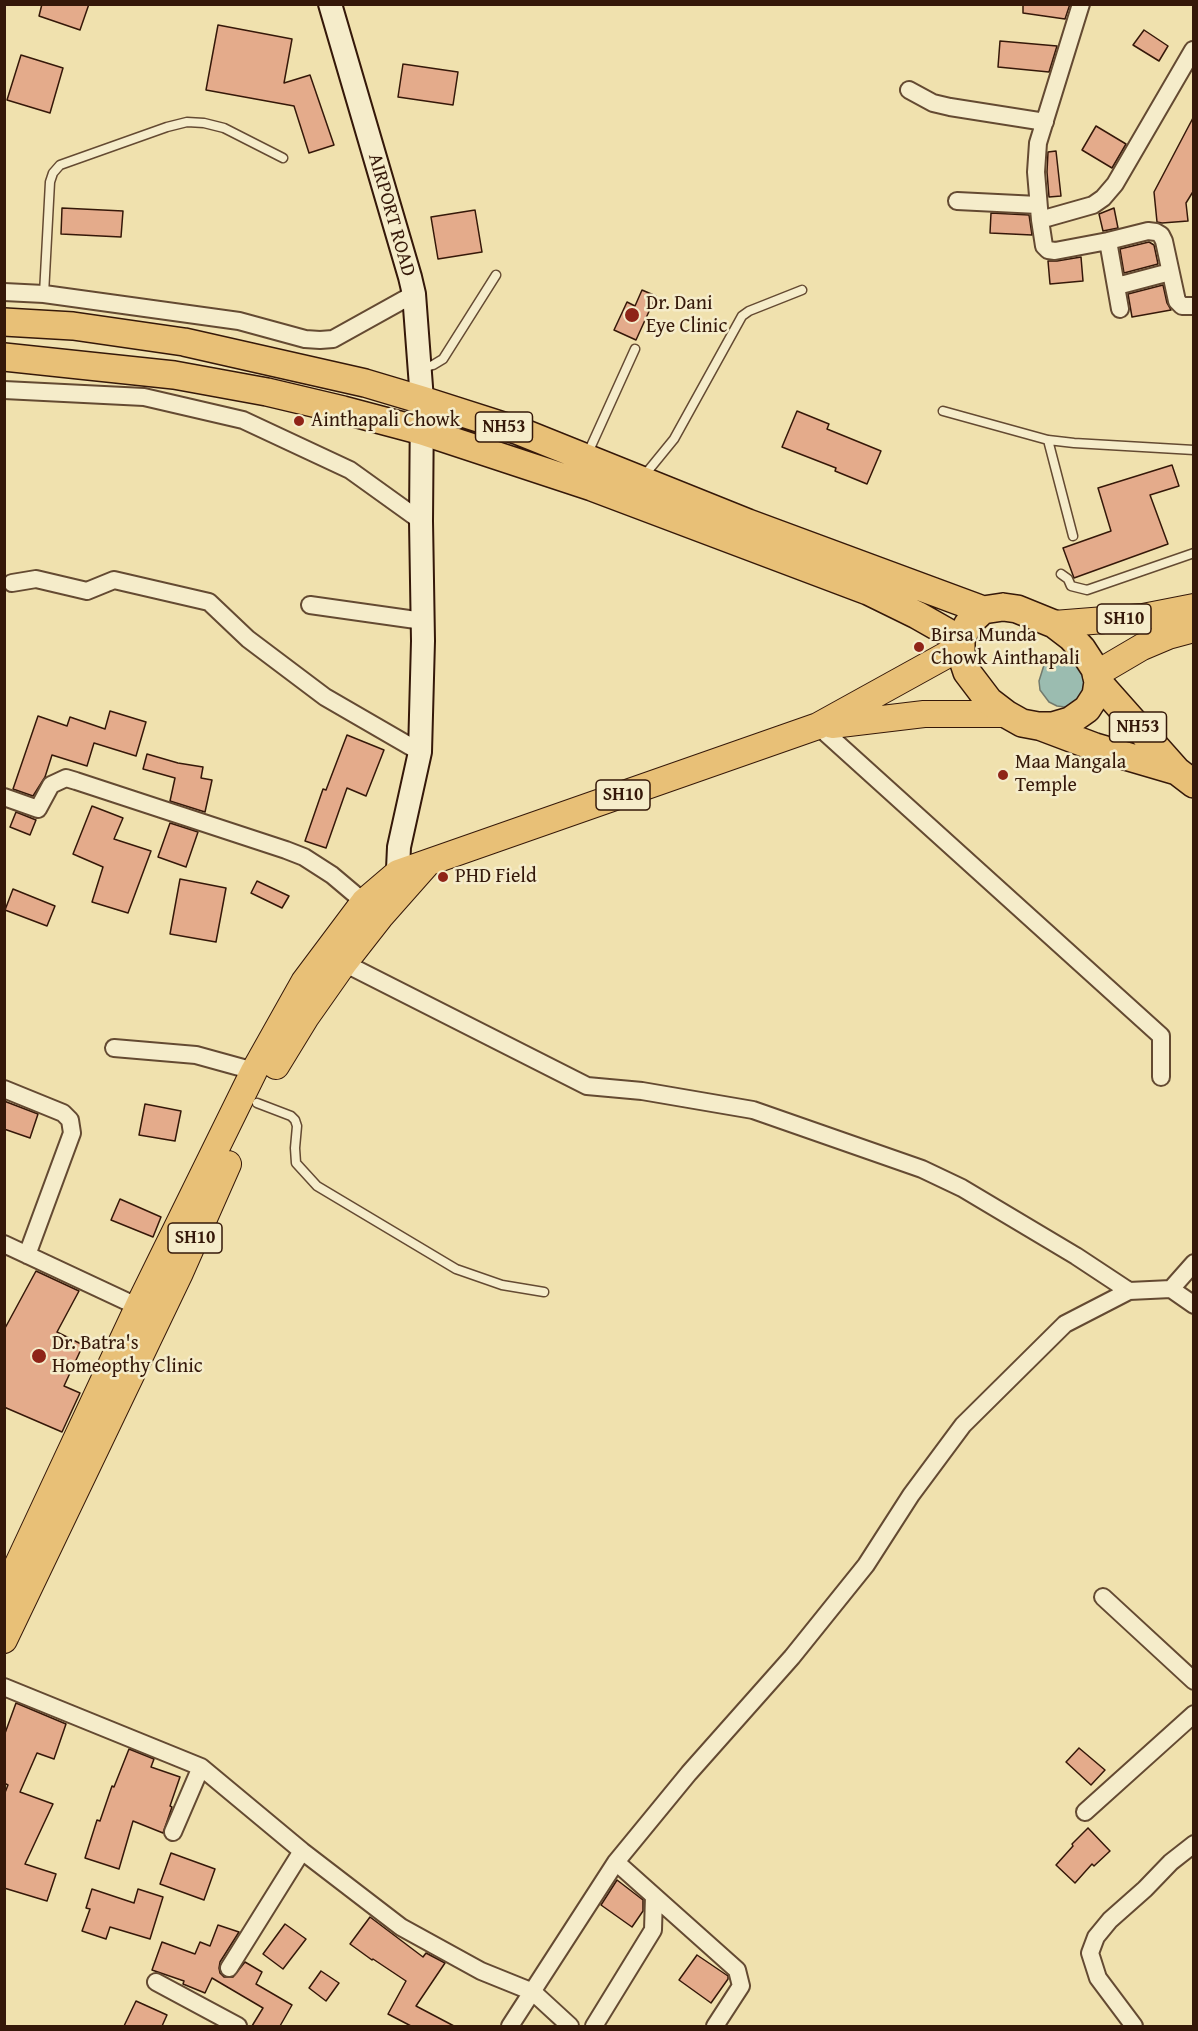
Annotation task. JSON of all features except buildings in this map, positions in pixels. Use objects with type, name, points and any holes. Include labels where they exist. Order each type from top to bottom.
[{"type":"highway","name":"NH53","points":[[4,322],[73,326],[184,342],[342,378],[422,400],[519,431],[748,523],[983,610],[1003,607],[1017,609],[1054,624],[1071,637],[1082,649],[1097,678],[1185,778]]},
{"type":"highway","name":"NH53","points":[[4,357],[174,375],[321,405],[422,431],[592,487],[868,591],[917,615],[961,644],[961,654],[967,672],[989,701],[1006,714],[1022,723],[1038,726],[1185,778]]},
{"type":"highway","points":[[961,644],[968,624],[983,610]]},
{"type":"highway","name":"NH53","points":[[1038,726],[1053,726],[1070,722],[1087,709],[1096,695],[1097,678]]},
{"type":"main road","name":"AIRPORT ROAD","points":[[330,4],[414,294],[420,369],[423,621],[420,752],[399,846],[397,898]]},
{"type":"main road","name":"SH10","points":[[1054,624],[1143,617],[1194,607]]},
{"type":"main road","name":"SH10","points":[[1097,678],[1142,647],[1168,636],[1194,629]]},
{"type":"main road","name":"SH10","points":[[4,1640],[254,1071],[304,982],[364,902],[398,873],[818,726],[961,644]]},
{"type":"main road","name":"SH10","points":[[818,726],[924,714],[1006,714]]},
{"type":"main road","name":"SH10","points":[[4,1594],[270,1076],[306,1017],[344,963],[428,862]]},
{"type":"street","points":[[1081,4],[1038,143],[1036,158],[1039,212],[1044,246],[1048,250],[1055,251],[1148,231],[1156,232],[1164,241],[1177,301],[1182,306],[1194,306]]},
{"type":"street","points":[[957,201],[1039,212],[1093,204],[1103,198],[1115,184],[1193,50]]},
{"type":"street","points":[[909,90],[933,103],[950,107],[1045,122]]},
{"type":"street","points":[[1108,241],[1120,309]]},
{"type":"street","points":[[1116,286],[1170,272]]},
{"type":"street","points":[[4,292],[44,294],[239,321],[305,339],[320,340],[333,339],[414,294]]},
{"type":"street","points":[[4,390],[144,397],[243,420],[350,470],[421,521]]},
{"type":"street","points":[[12,583],[36,579],[87,591],[114,580],[209,602],[248,639],[325,697],[420,752]]},
{"type":"street","points":[[310,605],[423,621]]},
{"type":"street","points":[[818,726],[1161,1036],[1161,1077]]},
{"type":"street","points":[[4,797],[38,809],[51,784],[66,778],[295,854],[332,875],[364,902]]},
{"type":"street","points":[[344,963],[587,1086],[642,1091],[753,1110],[921,1169],[962,1188],[1129,1291]]},
{"type":"street","points":[[114,1048],[196,1055],[254,1071]]},
{"type":"street","points":[[4,1089],[63,1113],[70,1120],[72,1133],[27,1255]]},
{"type":"street","points":[[4,1244],[148,1312]]},
{"type":"street","points":[[1171,1289],[1194,1263]]},
{"type":"street","points":[[510,2026],[616,1862],[689,1773],[792,1657],[866,1565],[911,1495],[963,1425],[1065,1324],[1129,1291],[1171,1289],[1194,1305]]},
{"type":"street","points":[[1103,1597],[1194,1681]]},
{"type":"street","points":[[4,1688],[201,1767],[302,1851],[400,1927],[481,1971],[533,1992],[570,2026]]},
{"type":"street","points":[[1085,1812],[1194,1714]]},
{"type":"street","points":[[172,1832],[201,1767]]},
{"type":"street","points":[[1134,2026],[1098,1978],[1090,1953],[1096,1937],[1110,1920],[1145,1890],[1171,1862],[1194,1844]]},
{"type":"street","points":[[230,1968],[302,1851]]},
{"type":"street","points":[[616,1862],[736,1970],[741,1986],[715,2026]]},
{"type":"street","points":[[594,2026],[653,1930],[654,1896]]},
{"type":"street","points":[[156,1982],[238,2026]]},
{"type":"lane","points":[[44,294],[50,182],[53,173],[60,165],[166,127],[187,122],[204,123],[224,129],[283,158]]},
{"type":"lane","points":[[420,369],[434,365],[443,359],[496,275]]},
{"type":"lane","points":[[640,480],[674,439],[741,316],[802,290]]},
{"type":"lane","points":[[586,458],[635,349]]},
{"type":"lane","points":[[943,411],[1048,440],[1194,450]]},
{"type":"lane","points":[[1048,440],[1072,536]]},
{"type":"lane","points":[[1061,574],[1068,579],[1071,586],[1078,590],[1087,590],[1194,553]]},
{"type":"lane","points":[[257,1103],[291,1116],[295,1120],[297,1126],[296,1163],[317,1186],[456,1269],[502,1285],[544,1292]]},
{"type":"water","points":[[1059,656],[1076,658],[1090,687],[1074,705],[1065,707],[1049,702],[1040,690],[1039,681],[1044,665]]},
{"type":"place","name":"Dr. Dani Eye Clinic","points":[[632,315]]},
{"type":"place","name":"Ainthapali Chowk","points":[[299,421]]},
{"type":"place","name":"Birsa Munda Chowk Ainthapali","points":[[919,647]]},
{"type":"place","name":"Maa Mangala Temple","points":[[1003,775]]},
{"type":"place","name":"PHD Field","points":[[443,877]]},
{"type":"place","name":"Dr. Batra's Homeopthy Clinic","points":[[39,1356]]}]
